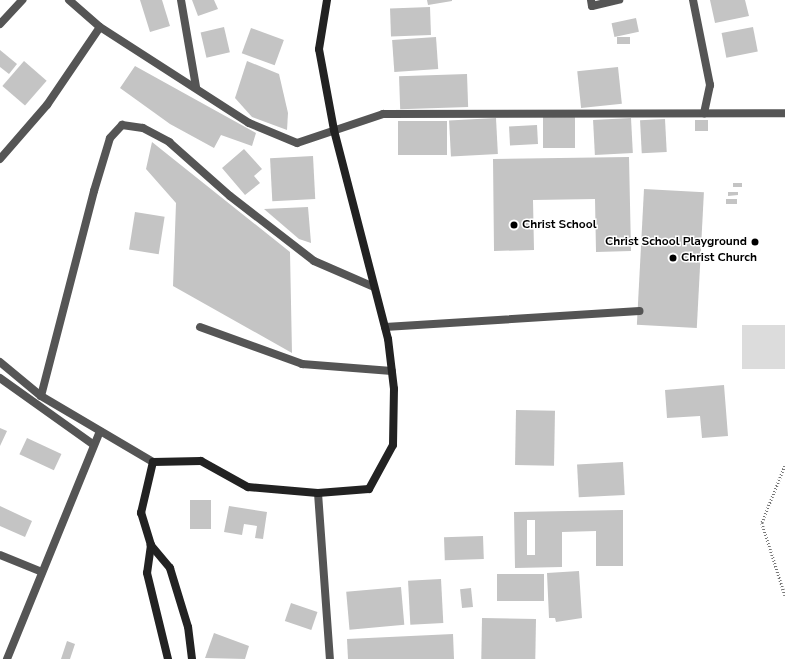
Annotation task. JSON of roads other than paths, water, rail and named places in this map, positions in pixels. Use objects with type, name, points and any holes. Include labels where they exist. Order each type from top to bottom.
[{"type":"main road","points":[[192,659],[188,627],[170,568],[151,545],[140,513],[153,462],[201,461],[248,487],[318,493],[369,489],[393,445],[394,389],[385,327],[334,130],[319,49],[327,0]]},
{"type":"main road","points":[[151,545],[147,573],[162,626],[168,659]]},
{"type":"street","points":[[0,24],[22,0]]},
{"type":"street","points":[[69,0],[100,28],[196,87],[250,123],[296,143],[383,114],[785,113]]},
{"type":"street","points":[[181,0],[196,87]]},
{"type":"street","points":[[591,0],[592,6],[619,0]]},
{"type":"street","points":[[693,0],[710,85],[704,113]]},
{"type":"street","points":[[0,159],[47,105],[100,28]]},
{"type":"street","points":[[41,396],[94,190],[110,138],[122,125],[143,128],[169,142],[230,196],[314,261],[374,287]]},
{"type":"street","points":[[385,327],[639,311]]},
{"type":"street","points":[[200,327],[302,364],[392,371]]},
{"type":"street","points":[[0,362],[41,396],[153,462]]},
{"type":"street","points":[[0,378],[94,445]]},
{"type":"street","points":[[7,659],[100,430]]},
{"type":"street","points":[[318,493],[330,659]]},
{"type":"street","points":[[0,555],[42,572]]},
{"type":"place","name":"Christ School","points":[[514,225]]},
{"type":"place","name":"Christ School Playground","points":[[755,242]]},
{"type":"place","name":"Christ Church","points":[[673,258]]}]
